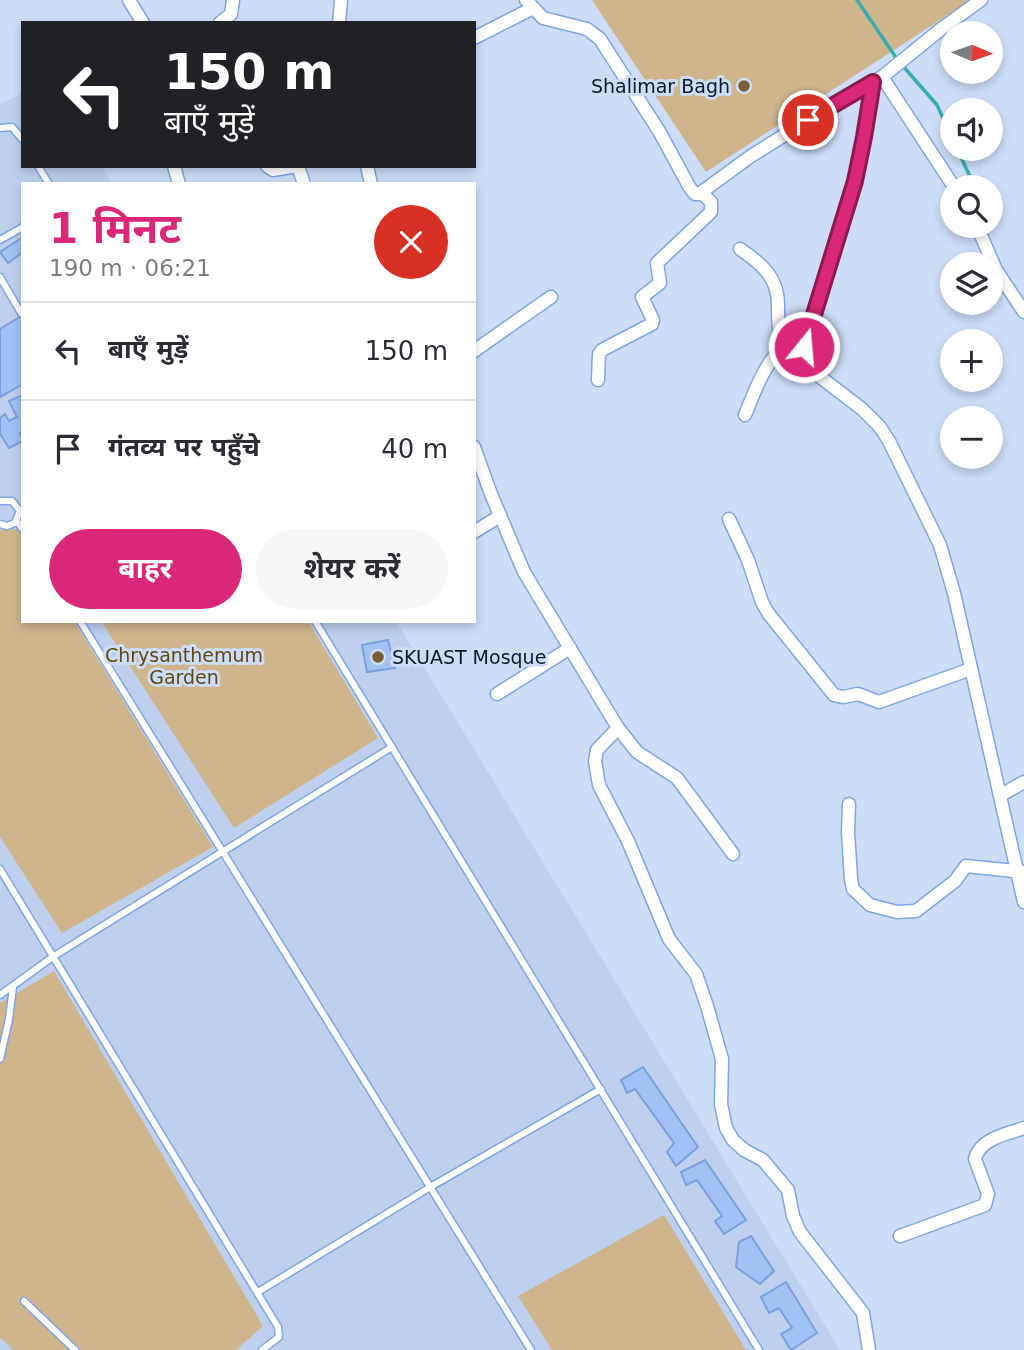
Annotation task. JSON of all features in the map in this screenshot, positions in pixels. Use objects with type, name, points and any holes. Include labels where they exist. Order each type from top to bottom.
[{"type":"street","points":[[129,0],[142,21]]},
{"type":"street","points":[[222,21],[231,14],[233,0]]},
{"type":"street","points":[[339,21],[341,0]]},
{"type":"street","points":[[476,37],[529,4],[547,20],[587,29],[600,39],[659,131],[690,188],[695,194],[703,194],[751,156],[883,76],[981,0]]},
{"type":"street","points":[[883,76],[946,175]]},
{"type":"street","points":[[883,76],[855,181],[804,347],[805,359],[815,373],[862,409],[880,427],[940,544],[1021,872],[1024,902]]},
{"type":"street","points":[[598,380],[602,349],[653,324],[642,297],[660,283],[657,268],[660,260],[711,212],[710,202],[703,194]]},
{"type":"street","points":[[981,238],[996,270],[1024,312]]},
{"type":"street","points":[[740,249],[765,267],[771,275],[778,294],[779,332],[786,346]]},
{"type":"street","points":[[476,350],[551,298]]},
{"type":"street","points":[[745,415],[760,380],[776,354],[791,344],[804,347]]},
{"type":"street","points":[[476,452],[524,572],[618,728],[637,752],[677,778],[733,854]]},
{"type":"street","points":[[476,531],[500,516]]},
{"type":"street","points":[[729,519],[768,613],[834,695],[843,697],[858,694],[878,702],[971,669]]},
{"type":"street","points":[[497,694],[570,648]]},
{"type":"street","points":[[618,728],[597,750],[596,773],[599,785],[628,841],[670,939],[696,974],[708,1006],[722,1059],[721,1104],[726,1128],[733,1140],[744,1150],[763,1160],[788,1190],[793,1216],[800,1232],[863,1313],[869,1350]]},
{"type":"street","points":[[1001,795],[1024,782]]},
{"type":"street","points":[[849,804],[848,832],[853,889],[870,905],[897,912],[916,911],[955,881],[967,866],[1021,872]]},
{"type":"street","points":[[900,1236],[985,1205],[988,1194],[975,1159],[976,1153],[987,1142],[1024,1128]]},
{"type":"lane","points":[[0,128],[12,127],[21,138]]},
{"type":"lane","points":[[0,240],[21,228]]},
{"type":"lane","points":[[0,277],[21,313]]},
{"type":"lane","points":[[0,489],[3,500],[21,505],[17,521],[11,525],[0,524]]},
{"type":"lane","points":[[17,521],[21,527]]},
{"type":"lane","points":[[81,623],[531,1350]]},
{"type":"lane","points":[[316,623],[759,1350]]},
{"type":"lane","points":[[0,995],[54,956],[392,747]]},
{"type":"lane","points":[[0,869],[258,1292],[280,1334],[262,1350]]},
{"type":"lane","points":[[0,1059],[13,987]]},
{"type":"lane","points":[[258,1292],[432,1186],[601,1089]]},
{"type":"lane","points":[[24,1300],[75,1350]]},
{"type":"shaded area","points":[[21,94],[21,168],[102,168],[112,182],[21,182],[21,623],[397,623],[840,1350],[0,1350],[0,104]]},
{"type":"green space","name":"Shalimar Bagh","points":[[592,0],[971,0],[706,172]]},
{"type":"green space","points":[[17,529],[21,535],[21,623],[75,623],[213,847],[62,933],[0,837],[0,530]]},
{"type":"green space","name":"Chrysanthemum Garden","points":[[102,623],[309,623],[378,738],[234,828]]},
{"type":"green space","points":[[54,971],[263,1326],[236,1350],[14,1350],[0,1338],[0,1003]]},
{"type":"green space","points":[[664,1215],[746,1350],[552,1350],[518,1296]]},
{"type":"building","points":[[21,238],[21,253],[8,263],[0,252]]},
{"type":"building","points":[[21,316],[21,385],[0,397],[0,329]]},
{"type":"building","points":[[21,396],[21,442],[9,448],[0,434],[0,418],[5,414],[9,421],[17,417],[9,401]]},
{"type":"building","name":"SKUAST Mosque","points":[[388,640],[395,668],[367,672],[362,645]]},
{"type":"building","points":[[643,1067],[698,1147],[676,1166],[667,1152],[674,1143],[635,1089],[627,1093],[621,1080]]},
{"type":"building","points":[[705,1160],[746,1220],[724,1234],[715,1221],[722,1216],[697,1180],[686,1185],[681,1172]]},
{"type":"building","points":[[751,1236],[774,1271],[760,1284],[736,1267],[739,1242]]},
{"type":"building","points":[[786,1282],[817,1333],[791,1350],[781,1334],[792,1328],[779,1308],[769,1313],[761,1297]]},
{"type":"waterway","points":[[857,0],[897,59]]},
{"type":"waterway","points":[[902,65],[940,111]]},
{"type":"waterway","points":[[963,161],[969,175]]},
{"type":"place","name":"Shalimar Bagh","points":[[744,86]]},
{"type":"place","name":"SKUAST Mosque","points":[[378,657]]},
{"type":"route","points":[[804,347],[855,181],[873,82],[808,120]]}]
